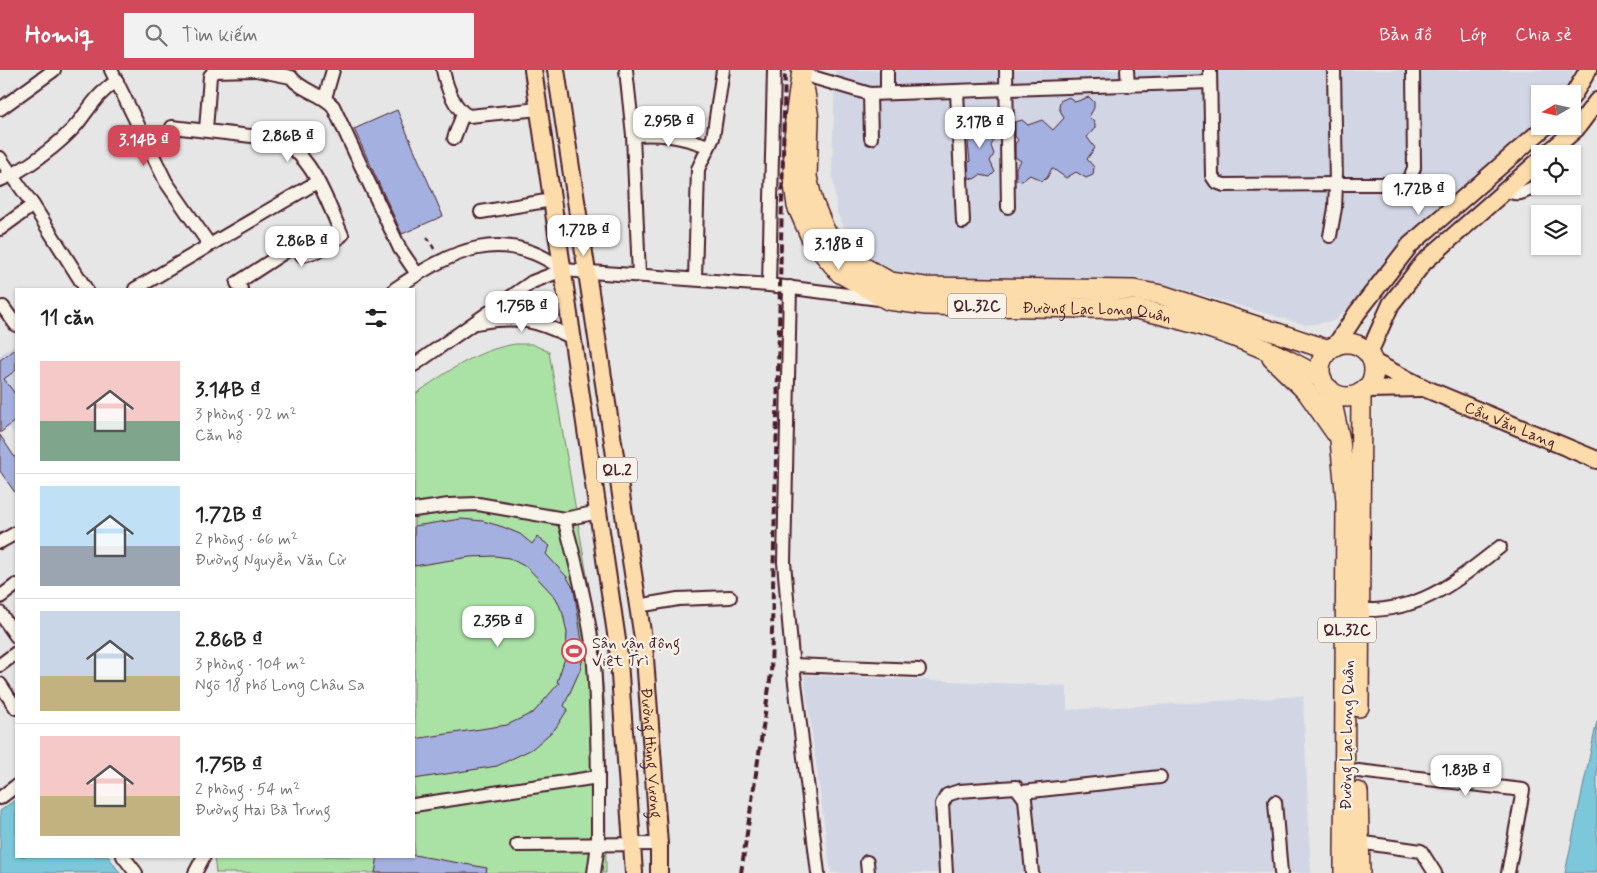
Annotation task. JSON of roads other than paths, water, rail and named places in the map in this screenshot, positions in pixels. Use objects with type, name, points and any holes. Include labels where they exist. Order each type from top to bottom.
[{"type":"highway","name":"Đường Lạc Long Quân","points":[[802,72],[795,118],[793,169],[797,206],[812,240],[840,273],[859,284],[889,291],[926,305],[1136,309],[1194,324],[1261,349],[1296,363],[1325,384],[1340,440],[1346,501],[1352,704],[1358,771],[1360,873]]},
{"type":"highway","name":"Đường Lạc Long Quân","points":[[802,72],[809,119],[807,177],[812,202],[825,231],[849,259],[889,291],[925,287],[1134,290],[1162,294],[1332,347]]},
{"type":"highway","name":"QL.32C","points":[[1354,343],[1371,358],[1374,376],[1364,391],[1344,397],[1325,384],[1321,363],[1332,347],[1354,343]]},
{"type":"highway","points":[[1261,349],[1307,392],[1340,440]]},
{"type":"highway","name":"Đường Lạc Long Quân","points":[[1344,873],[1352,704],[1361,610],[1364,391]]},
{"type":"main road","name":"Đường Hùng Vương","points":[[533,70],[618,648],[634,873]]},
{"type":"main road","name":"Đường Hùng Vương","points":[[556,70],[644,645],[659,844],[659,873]]},
{"type":"main road","points":[[1579,85],[1588,70]]},
{"type":"main road","points":[[1557,145],[1576,129],[1597,101]]},
{"type":"main road","points":[[1332,347],[1356,313],[1410,245],[1536,135]]},
{"type":"main road","points":[[1371,358],[1391,304],[1411,277],[1424,262],[1531,168]]},
{"type":"main road","name":"Cầu Văn Lang","points":[[1371,358],[1424,388],[1597,460]]},
{"type":"main road","points":[[1364,391],[1424,388]]},
{"type":"street","points":[[0,109],[54,70]]},
{"type":"street","points":[[206,130],[210,76],[214,71],[256,70],[292,73],[296,84],[326,98],[341,120],[400,249],[417,274]]},
{"type":"street","points":[[326,98],[333,70]]},
{"type":"street","points":[[443,70],[446,84],[463,114],[469,116],[539,109]]},
{"type":"street","points":[[626,70],[633,135],[640,275]]},
{"type":"street","points":[[695,279],[698,169],[713,138],[723,70]]},
{"type":"street","points":[[769,285],[774,70]]},
{"type":"street","points":[[887,70],[887,93]]},
{"type":"street","points":[[1006,70],[1008,207]]},
{"type":"street","points":[[1127,70],[1128,86]]},
{"type":"street","points":[[1330,236],[1335,208],[1336,184],[1334,70]]},
{"type":"street","points":[[802,72],[870,94],[1128,86],[1210,76],[1212,176],[1216,182],[1224,185],[1402,184],[1410,178],[1414,168],[1413,70]]},
{"type":"street","points":[[0,180],[13,175],[66,134],[114,76],[166,182],[210,244]]},
{"type":"street","points":[[958,92],[963,222]]},
{"type":"street","points":[[870,94],[872,138]]},
{"type":"street","points":[[454,138],[463,114]]},
{"type":"street","points":[[172,127],[277,139],[289,144],[306,163],[342,235],[329,246],[311,254],[302,254],[297,244],[237,283],[240,288]]},
{"type":"street","points":[[633,135],[662,133],[681,136],[708,146]]},
{"type":"street","points":[[0,158],[33,205],[85,288]]},
{"type":"street","points":[[137,288],[317,182]]},
{"type":"street","points":[[1507,189],[1511,193],[1517,194],[1531,188]]},
{"type":"street","points":[[481,212],[552,200]]},
{"type":"street","points":[[0,229],[33,205]]},
{"type":"street","points":[[397,288],[417,274],[462,252],[506,245],[535,252],[563,270]]},
{"type":"street","points":[[415,364],[532,282],[563,270],[790,287],[889,291]]},
{"type":"street","points":[[790,287],[859,284]]},
{"type":"street","points":[[790,287],[784,562],[793,665],[818,873]]},
{"type":"street","points":[[3,307],[15,324]]},
{"type":"street","points":[[471,324],[498,318],[519,318],[544,325],[573,338]]},
{"type":"street","points":[[415,510],[449,505],[478,504],[564,519],[599,512]]},
{"type":"street","points":[[564,519],[579,576],[592,642],[598,777],[598,844],[594,873]]},
{"type":"street","points":[[1,539],[15,533]]},
{"type":"street","points":[[1361,610],[1395,609],[1414,604],[1450,585],[1500,547]]},
{"type":"street","points":[[0,597],[15,586]]},
{"type":"street","points":[[638,606],[678,598],[730,597]]},
{"type":"street","points":[[0,613],[15,635]]},
{"type":"street","points":[[0,665],[15,654]]},
{"type":"street","points":[[793,665],[920,670]]},
{"type":"street","points":[[0,684],[15,706]]},
{"type":"street","points":[[1358,771],[1523,790],[1508,873]]},
{"type":"street","points":[[415,805],[598,777]]},
{"type":"street","points":[[1022,792],[1160,777]]},
{"type":"street","points":[[0,798],[15,787]]},
{"type":"street","points":[[946,873],[942,804],[947,795],[959,791],[1016,787],[1022,792],[1025,799],[1032,873]]},
{"type":"street","points":[[1275,802],[1281,873]]},
{"type":"street","points":[[1358,842],[1421,851],[1432,872],[1436,873]]},
{"type":"street","points":[[516,845],[659,844]]},
{"type":"street","points":[[125,858],[136,873]]},
{"type":"street","points":[[195,873],[203,858]]},
{"type":"water","points":[[1597,721],[1597,873],[1565,873]]},
{"type":"water","points":[[15,800],[15,858],[109,858],[120,873],[0,873],[0,811]]},
{"type":"railway","points":[[741,873],[771,674],[785,70]]},
{"type":"place","name":"Sân vận động Việt Trì","points":[[574,651]]}]
